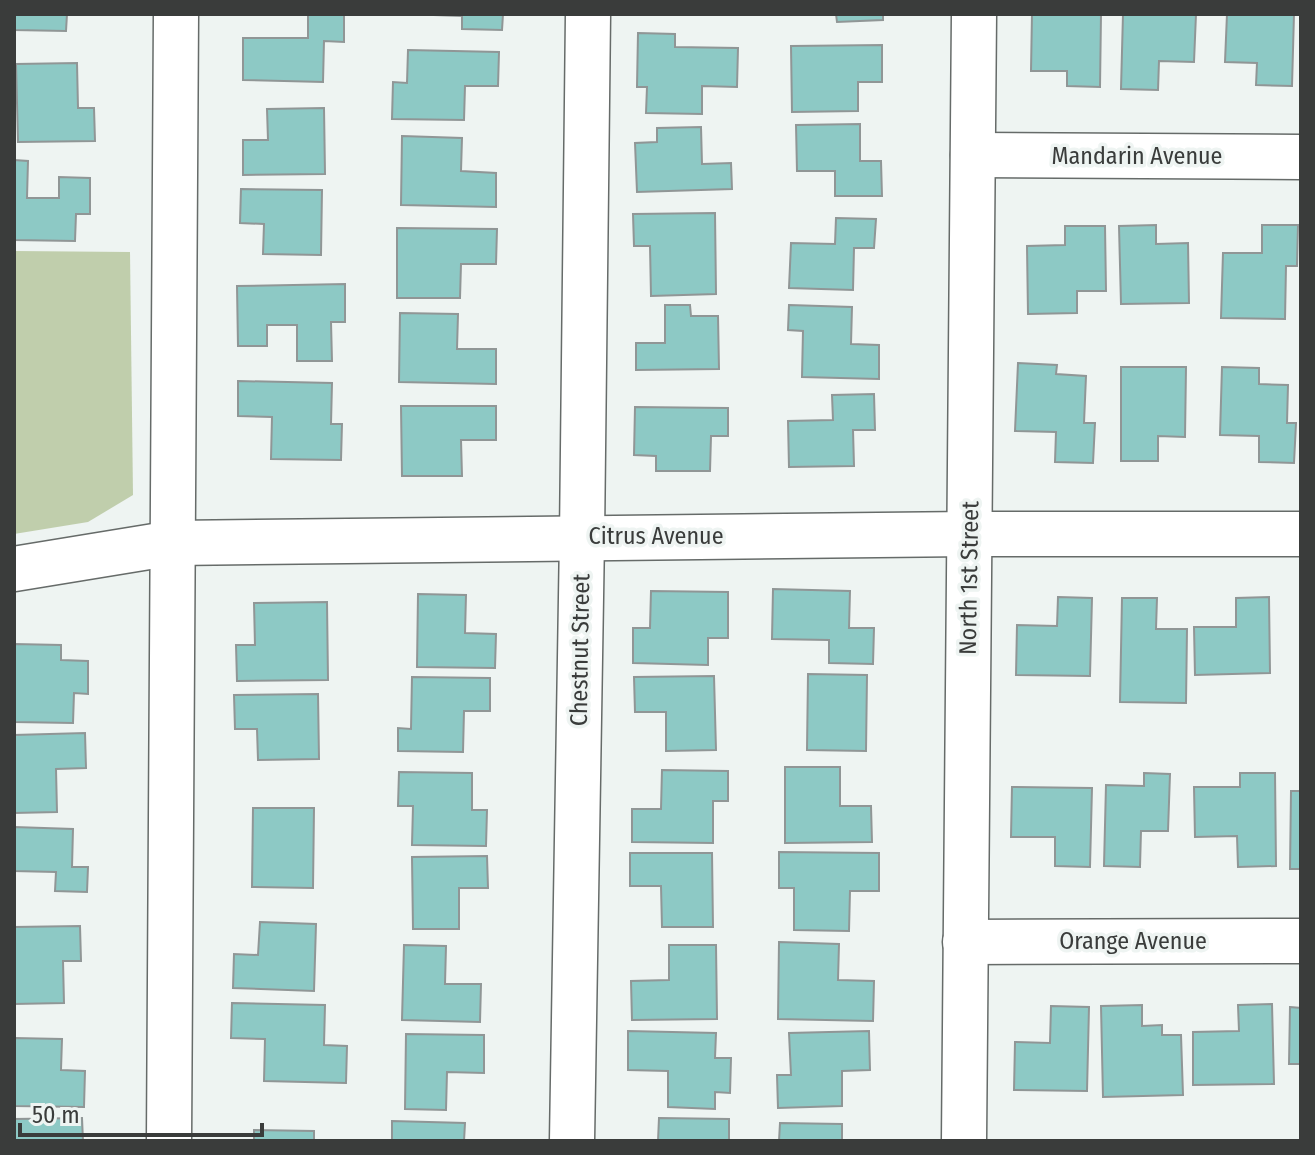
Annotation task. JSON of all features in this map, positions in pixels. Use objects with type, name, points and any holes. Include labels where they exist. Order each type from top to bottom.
[{"type":"street","points":[[169,1141],[176,14]]},
{"type":"street","name":"Chestnut Street","points":[[572,1141],[588,14]]},
{"type":"street","name":"North 1st Street","points":[[964,1141],[974,14]]},
{"type":"street","name":"Mandarin Avenue","points":[[973,155],[1301,157]]},
{"type":"street","name":"Citrus Avenue","points":[[14,569],[173,543],[582,537],[1301,534]]},
{"type":"street","name":"Orange Avenue","points":[[965,942],[1301,941]]},
{"type":"green space","points":[[14,251],[130,252],[133,495],[88,522],[14,534]]},
{"type":"building","points":[[14,14],[67,14],[66,31],[14,30]]},
{"type":"building","points":[[308,14],[344,14],[344,42],[324,41],[323,82],[243,80],[243,38],[308,38]]},
{"type":"building","points":[[405,14],[503,14],[502,30],[462,29],[462,16]]},
{"type":"building","points":[[836,14],[883,14],[883,20],[837,22]]},
{"type":"building","points":[[1032,14],[1101,14],[1100,87],[1067,86],[1067,71],[1031,71]]},
{"type":"building","points":[[1123,14],[1196,14],[1194,62],[1159,61],[1158,90],[1121,89]]},
{"type":"building","points":[[1227,14],[1294,14],[1292,86],[1256,85],[1257,63],[1225,62]]},
{"type":"building","points":[[638,33],[675,34],[675,47],[738,48],[737,87],[702,86],[702,114],[646,113],[647,87],[637,87]]},
{"type":"building","points":[[882,45],[882,82],[858,82],[858,111],[792,112],[791,46]]},
{"type":"building","points":[[408,50],[499,52],[498,86],[465,86],[464,120],[392,119],[393,82],[407,83]]},
{"type":"building","points":[[77,63],[78,108],[94,108],[95,141],[18,142],[16,64]]},
{"type":"building","points":[[324,108],[325,174],[243,175],[243,140],[268,140],[267,109]]},
{"type":"building","points":[[860,124],[860,161],[881,161],[882,196],[835,196],[835,171],[797,171],[796,125]]},
{"type":"building","points":[[701,127],[702,164],[731,163],[732,189],[637,192],[635,143],[657,142],[657,128]]},
{"type":"building","points":[[402,136],[462,138],[461,171],[496,173],[496,207],[401,205]]},
{"type":"building","points":[[14,160],[28,161],[27,198],[59,198],[59,177],[90,178],[90,214],[76,214],[75,241],[14,240]]},
{"type":"building","points":[[241,189],[322,190],[321,255],[263,254],[264,224],[240,223]]},
{"type":"building","points":[[715,213],[716,294],[651,296],[650,246],[634,246],[633,214]]},
{"type":"building","points":[[836,218],[876,219],[874,248],[854,248],[853,290],[789,288],[791,243],[835,244]]},
{"type":"building","points":[[1156,225],[1156,244],[1188,243],[1189,303],[1121,304],[1119,226]]},
{"type":"building","points":[[1262,225],[1298,225],[1297,266],[1286,266],[1285,319],[1221,318],[1223,253],[1262,253]]},
{"type":"building","points":[[1065,226],[1105,226],[1106,291],[1077,291],[1077,313],[1028,314],[1027,246],[1065,245]]},
{"type":"building","points":[[397,228],[497,229],[496,264],[461,264],[460,298],[397,298]]},
{"type":"building","points":[[345,284],[345,322],[331,322],[332,361],[297,361],[297,325],[267,325],[267,346],[238,346],[237,286]]},
{"type":"building","points":[[665,305],[690,305],[691,316],[718,316],[719,369],[636,370],[636,343],[665,343]]},
{"type":"building","points":[[789,305],[852,307],[851,344],[879,345],[879,379],[802,377],[803,331],[788,330]]},
{"type":"building","points":[[400,313],[458,314],[457,349],[496,349],[496,384],[399,382]]},
{"type":"building","points":[[1018,363],[1057,365],[1056,374],[1086,376],[1084,423],[1095,423],[1093,463],[1055,462],[1056,432],[1015,431]]},
{"type":"building","points":[[1121,367],[1186,367],[1185,437],[1158,436],[1158,461],[1121,461]]},
{"type":"building","points":[[1222,367],[1259,368],[1259,384],[1288,385],[1287,423],[1296,423],[1294,463],[1259,462],[1259,436],[1220,435]]},
{"type":"building","points":[[238,381],[332,383],[331,424],[342,424],[341,460],[271,459],[272,417],[238,416]]},
{"type":"building","points":[[874,394],[875,430],[853,430],[854,466],[789,467],[788,421],[833,420],[832,395]]},
{"type":"building","points":[[401,406],[496,406],[496,440],[461,440],[462,476],[402,476]]},
{"type":"building","points":[[635,407],[728,408],[728,436],[711,436],[710,471],[656,471],[656,456],[634,455]]},
{"type":"building","points":[[773,589],[850,591],[849,628],[874,628],[873,664],[829,663],[829,640],[772,639]]},
{"type":"building","points":[[651,591],[728,592],[728,638],[708,638],[708,665],[633,663],[633,628],[650,628]]},
{"type":"building","points":[[418,594],[466,595],[465,633],[496,634],[495,668],[417,667]]},
{"type":"building","points":[[1058,597],[1092,598],[1090,676],[1016,675],[1017,625],[1057,626]]},
{"type":"building","points":[[1269,597],[1270,673],[1195,675],[1194,627],[1236,627],[1236,598]]},
{"type":"building","points":[[1122,598],[1157,598],[1156,629],[1187,629],[1186,703],[1120,702]]},
{"type":"building","points":[[327,602],[328,680],[237,681],[236,645],[255,645],[254,603]]},
{"type":"building","points":[[14,644],[61,645],[61,660],[88,661],[88,694],[74,693],[73,723],[14,722]]},
{"type":"building","points":[[808,674],[867,675],[866,751],[807,750]]},
{"type":"building","points":[[714,676],[716,750],[666,751],[666,712],[635,712],[634,677]]},
{"type":"building","points":[[412,677],[490,678],[490,711],[464,711],[463,752],[398,751],[398,728],[411,729]]},
{"type":"building","points":[[318,694],[319,759],[258,760],[257,729],[235,729],[234,695]]},
{"type":"building","points":[[85,733],[86,768],[56,769],[57,812],[14,813],[14,735]]},
{"type":"building","points":[[785,767],[840,767],[840,806],[871,806],[872,842],[785,843]]},
{"type":"building","points":[[662,770],[728,771],[728,801],[713,801],[713,843],[632,842],[632,809],[661,809]]},
{"type":"building","points":[[399,772],[472,773],[472,810],[487,810],[486,846],[412,845],[413,806],[398,806]]},
{"type":"building","points":[[1144,773],[1170,774],[1168,831],[1141,831],[1140,867],[1104,866],[1106,785],[1144,786]]},
{"type":"building","points":[[1240,773],[1275,773],[1276,866],[1238,867],[1237,836],[1195,837],[1194,787],[1240,787]]},
{"type":"building","points":[[1012,787],[1092,788],[1090,867],[1055,866],[1055,837],[1011,837]]},
{"type":"building","points":[[1291,791],[1301,791],[1301,869],[1290,869]]},
{"type":"building","points":[[253,808],[314,808],[313,888],[252,887]]},
{"type":"building","points":[[14,827],[73,829],[72,867],[88,867],[87,892],[55,891],[56,872],[14,871]]},
{"type":"building","points":[[779,852],[879,853],[879,891],[850,891],[849,931],[794,930],[794,888],[779,888]]},
{"type":"building","points":[[630,853],[712,853],[713,927],[662,927],[661,886],[630,886]]},
{"type":"building","points":[[487,856],[488,888],[459,888],[459,929],[413,929],[412,857]]},
{"type":"building","points":[[260,922],[316,924],[314,991],[233,988],[234,954],[258,955]]},
{"type":"building","points":[[80,926],[81,961],[63,961],[64,1003],[14,1004],[14,927]]},
{"type":"building","points":[[779,942],[839,944],[838,980],[874,981],[873,1021],[778,1019]]},
{"type":"building","points":[[404,945],[446,946],[445,984],[481,984],[480,1022],[402,1020]]},
{"type":"building","points":[[669,945],[716,945],[717,1019],[632,1020],[631,981],[669,980]]},
{"type":"building","points":[[232,1003],[325,1005],[324,1045],[347,1046],[346,1083],[264,1081],[265,1039],[231,1038]]},
{"type":"building","points":[[1272,1004],[1274,1084],[1193,1085],[1193,1032],[1239,1031],[1238,1005]]},
{"type":"building","points":[[1142,1005],[1142,1026],[1162,1025],[1162,1035],[1181,1035],[1183,1095],[1103,1097],[1101,1006]]},
{"type":"building","points":[[1051,1006],[1089,1007],[1087,1091],[1014,1090],[1015,1042],[1050,1043]]},
{"type":"building","points":[[1290,1007],[1301,1008],[1301,1064],[1289,1064]]},
{"type":"building","points":[[628,1031],[716,1033],[715,1058],[731,1058],[730,1093],[715,1092],[715,1109],[668,1107],[668,1071],[628,1070]]},
{"type":"building","points":[[869,1031],[870,1070],[842,1071],[842,1106],[778,1108],[777,1075],[791,1075],[789,1033]]},
{"type":"building","points":[[406,1034],[484,1035],[484,1073],[447,1072],[446,1110],[405,1109]]},
{"type":"building","points":[[14,1038],[62,1039],[61,1070],[85,1071],[84,1107],[14,1106]]},
{"type":"building","points":[[82,1118],[83,1141],[14,1141],[14,1119]]},
{"type":"building","points":[[659,1118],[729,1119],[729,1141],[658,1141]]},
{"type":"building","points":[[392,1121],[465,1123],[464,1141],[392,1141]]},
{"type":"building","points":[[780,1123],[842,1124],[842,1141],[779,1141]]},
{"type":"building","points":[[254,1130],[314,1131],[314,1141],[254,1141]]}]
